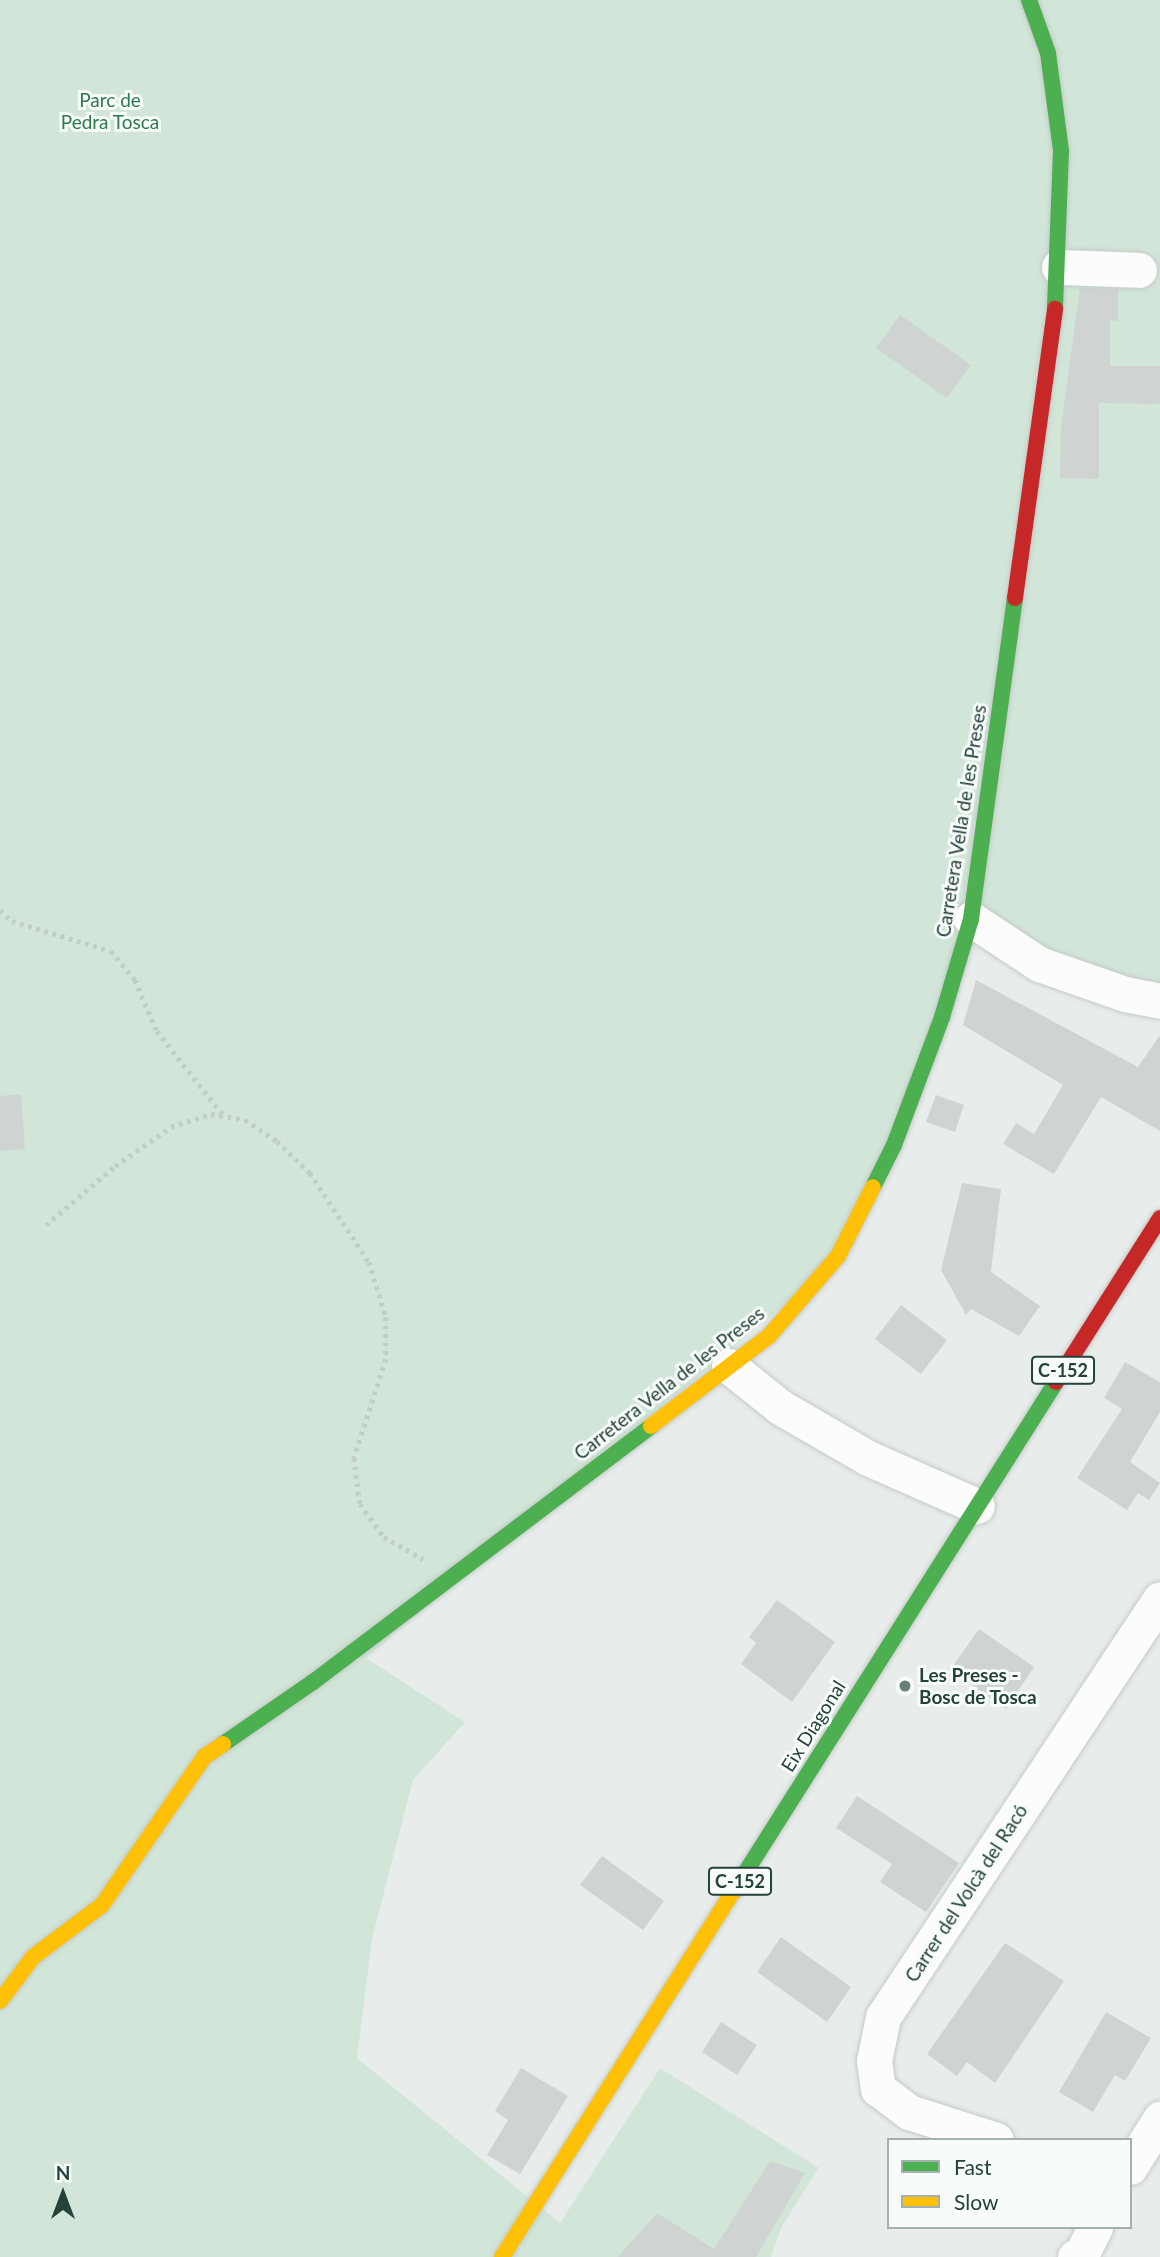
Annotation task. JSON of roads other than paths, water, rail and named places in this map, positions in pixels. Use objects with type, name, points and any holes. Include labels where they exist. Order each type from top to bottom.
[{"type":"street","name":"Carretera Vella de les Preses","points":[[0,2001],[33,1956],[102,1905],[204,1757],[465,1568],[769,1336],[838,1256],[894,1145],[942,1017],[971,919],[1059,267],[1061,151],[1048,53],[1028,0]]},
{"type":"street","points":[[1059,267],[1139,270]]},
{"type":"street","points":[[971,919],[1039,964],[1125,994],[1160,1001]]},
{"type":"street","name":"Eix Diagonal","points":[[502,2257],[977,1506],[1156,1231]]},
{"type":"street","points":[[729,1366],[780,1407],[868,1458],[977,1506]]},
{"type":"street","name":"Carrer del Volcà del Racó","points":[[990,2138],[909,2112],[878,2089],[874,2061],[883,2017],[1160,1599]]},
{"type":"street","points":[[1132,2164],[1160,2119]]},
{"type":"street","points":[[1075,2257],[1082,2255],[1094,2229]]},
{"type":"place","name":"Les Preses - Bosc de Tosca","points":[[905,1686]]},
{"type":"park label","name":"Parc de Pedra Tosca","points":[[110,111]]}]
